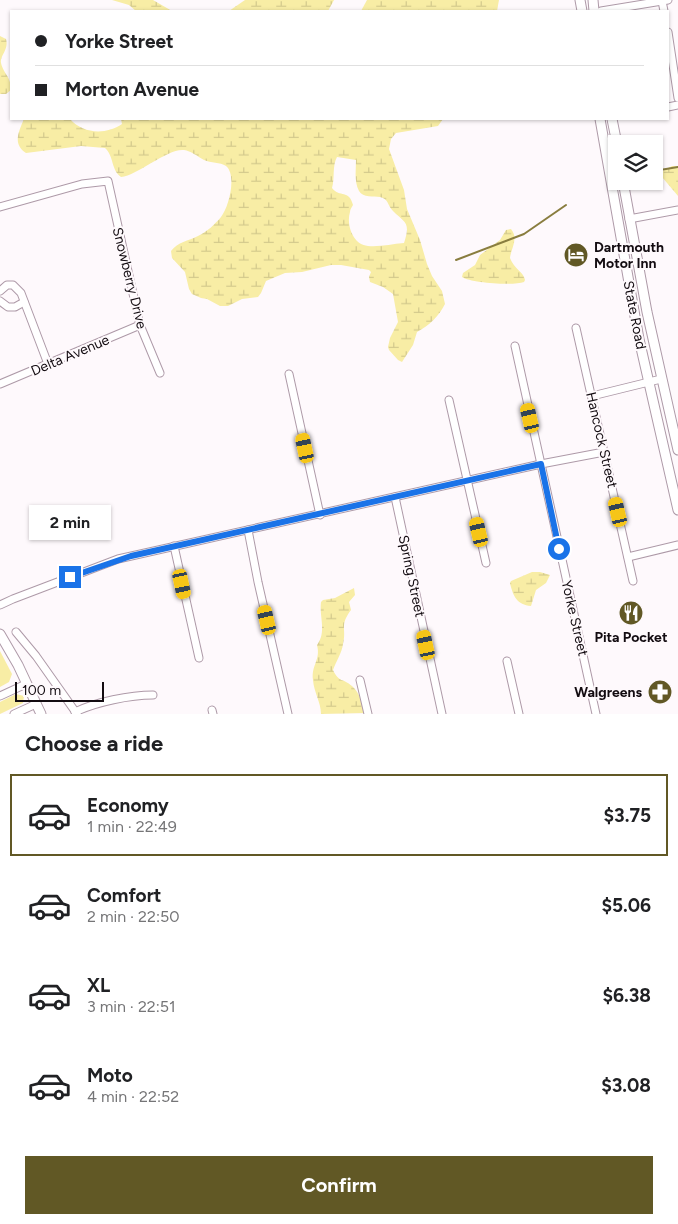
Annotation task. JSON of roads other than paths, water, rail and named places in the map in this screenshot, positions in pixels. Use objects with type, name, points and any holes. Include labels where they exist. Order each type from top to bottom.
[{"type":"main road","name":"State Road","points":[[600,120],[636,322],[678,510]]},
{"type":"main road","points":[[612,120],[615,135]]},
{"type":"main road","name":"State Road","points":[[624,190],[661,379],[678,450]]},
{"type":"main road","points":[[0,634],[41,714]]},
{"type":"street","points":[[607,10],[665,0]]},
{"type":"street","points":[[669,39],[678,98]]},
{"type":"street","name":"Snowberry Drive","points":[[0,207],[82,184],[108,181],[140,325],[160,373]]},
{"type":"street","points":[[629,219],[678,210]]},
{"type":"street","points":[[0,291],[7,285],[13,285],[21,293],[48,364]]},
{"type":"street","points":[[0,301],[8,307],[15,307],[24,302]]},
{"type":"street","name":"Delta Avenue","points":[[0,384],[140,325]]},
{"type":"street","name":"Hancock Street","points":[[576,328],[633,581]]},
{"type":"street","name":"Yorke Street","points":[[515,346],[596,714]]},
{"type":"street","points":[[289,374],[320,515]]},
{"type":"street","points":[[592,396],[661,379]]},
{"type":"street","points":[[449,400],[486,563]]},
{"type":"street","points":[[0,605],[110,562],[541,464],[604,452]]},
{"type":"street","name":"Spring Street","points":[[395,497],[442,714]]},
{"type":"street","points":[[248,530],[288,714]]},
{"type":"street","points":[[628,557],[678,545]]},
{"type":"street","points":[[174,546],[199,658]]},
{"type":"street","points":[[16,632],[36,656],[76,713],[89,705],[138,695],[153,695]]},
{"type":"street","points":[[507,661],[520,714]]},
{"type":"street","points":[[360,680],[368,714]]},
{"type":"street","points":[[0,696],[26,684]]},
{"type":"street","points":[[14,714],[36,704]]},
{"type":"waterway","points":[[663,170],[678,167]]},
{"type":"waterway","points":[[456,260],[524,234],[566,205]]},
{"type":"place","name":"Dartmouth Motor Inn","points":[[576,255]]},
{"type":"place","name":"Pita Pocket","points":[[631,613]]},
{"type":"place","name":"Walgreens","points":[[660,692]]}]
